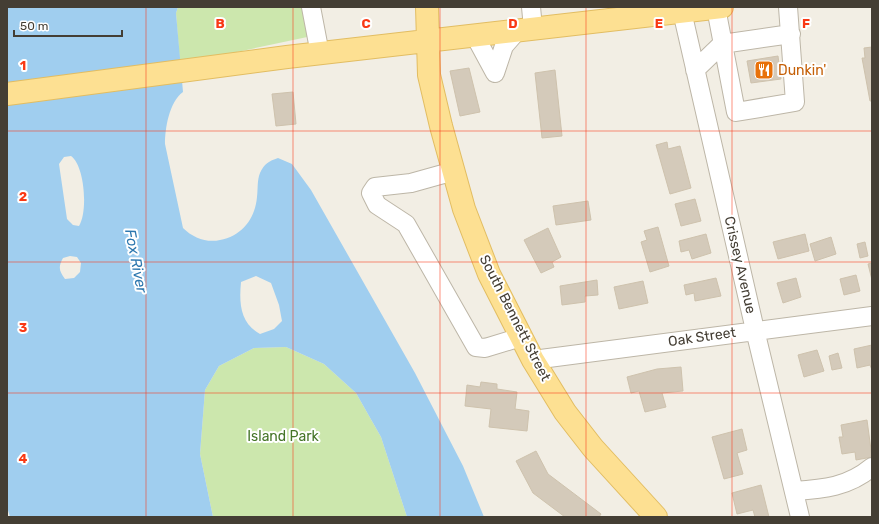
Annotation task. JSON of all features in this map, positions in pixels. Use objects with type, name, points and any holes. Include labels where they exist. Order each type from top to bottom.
[{"type":"main road","name":"South Bennett Street","points":[[427,7],[430,75],[441,126],[464,209],[490,274],[533,360],[565,412],[589,442],[656,517]]},
{"type":"main road","points":[[7,94],[287,57],[475,36],[681,10],[719,7]]},
{"type":"street","points":[[312,7],[320,54]]},
{"type":"street","points":[[475,36],[495,73],[504,46],[526,29],[531,7]]},
{"type":"street","points":[[719,7],[722,44],[736,112],[795,102],[788,7]]},
{"type":"street","name":"Crissey Avenue","points":[[681,10],[800,517]]},
{"type":"street","points":[[695,70],[722,44],[791,34]]},
{"type":"street","points":[[454,171],[411,183],[375,186],[373,188],[372,197],[377,205],[406,224],[476,347],[485,348],[521,337]]},
{"type":"street","name":"Oak Street","points":[[533,360],[872,316]]},
{"type":"street","points":[[794,491],[843,485],[863,474],[872,467]]},
{"type":"green space","points":[[178,7],[307,7],[312,36],[180,64],[176,13]]},
{"type":"green space","name":"Island Park","points":[[286,347],[324,364],[356,393],[381,437],[407,517],[213,517],[200,454],[205,390],[219,366],[254,348]]},
{"type":"water","name":"Fox River","points":[[7,7],[178,7],[176,13],[183,92],[178,96],[171,109],[167,124],[165,144],[183,228],[200,239],[210,241],[220,240],[235,235],[246,225],[256,205],[258,179],[263,167],[269,162],[278,158],[292,164],[311,190],[415,373],[463,466],[484,517],[407,517],[381,437],[356,393],[324,364],[286,347],[254,348],[219,366],[205,390],[200,454],[213,517],[10,517],[7,507]],"holes":[[[71,156],[76,161],[84,190],[84,211],[79,226],[73,225],[67,219],[59,164],[64,157]],[[70,256],[77,257],[81,263],[80,272],[74,278],[65,279],[61,274],[60,264],[63,258]],[[256,276],[271,283],[279,305],[282,321],[274,329],[260,334],[248,324],[242,312],[240,297],[241,282]]]},
{"type":"building","points":[[872,47],[872,101],[870,101],[862,58],[865,58],[864,48]]},
{"type":"building","name":"Dunkin'","points":[[778,56],[781,79],[751,83],[747,61]]},
{"type":"building","points":[[469,68],[480,112],[460,116],[450,71]]},
{"type":"building","points":[[555,70],[562,136],[542,138],[535,73]]},
{"type":"building","points":[[293,92],[296,124],[276,126],[272,94]]},
{"type":"building","points":[[667,142],[668,149],[680,146],[691,188],[670,194],[656,145]]},
{"type":"building","points":[[695,199],[701,221],[681,226],[675,204]]},
{"type":"building","points":[[588,201],[591,220],[556,225],[553,206]]},
{"type":"building","points":[[658,227],[669,266],[650,272],[641,242],[647,240],[644,231]]},
{"type":"building","points":[[548,228],[561,257],[552,262],[554,267],[541,273],[524,240]]},
{"type":"building","points":[[706,234],[711,253],[692,259],[689,250],[681,252],[679,241]]},
{"type":"building","points":[[805,234],[809,251],[778,259],[773,242]]},
{"type":"building","points":[[831,237],[836,254],[815,261],[810,244]]},
{"type":"building","points":[[865,242],[868,256],[860,258],[857,244]]},
{"type":"building","points":[[872,263],[872,280],[868,264]]},
{"type":"building","points":[[856,275],[860,291],[844,295],[840,279]]},
{"type":"building","points":[[716,278],[721,296],[695,301],[694,293],[686,295],[684,285]]},
{"type":"building","points":[[796,278],[801,297],[783,303],[777,283]]},
{"type":"building","points":[[597,280],[598,295],[585,296],[585,302],[562,305],[560,286]]},
{"type":"building","points":[[643,281],[648,303],[619,309],[614,287]]},
{"type":"building","points":[[872,345],[872,370],[870,365],[857,368],[854,349]]},
{"type":"building","points":[[817,350],[824,371],[804,377],[798,355]]},
{"type":"building","points":[[838,353],[842,368],[832,370],[829,356]]},
{"type":"building","points":[[681,367],[683,391],[662,393],[666,407],[645,412],[639,391],[631,393],[627,377],[657,369]]},
{"type":"building","points":[[481,382],[497,384],[497,389],[517,392],[515,409],[529,411],[527,431],[489,427],[491,409],[465,406],[467,385],[480,387]]},
{"type":"building","points":[[867,420],[872,457],[856,460],[855,452],[842,454],[839,437],[843,437],[841,425]]},
{"type":"building","points":[[742,429],[747,450],[737,453],[743,474],[724,479],[712,437]]},
{"type":"building","points":[[536,451],[548,474],[601,514],[599,517],[565,517],[533,493],[516,461]]},
{"type":"building","points":[[761,485],[769,517],[755,517],[753,510],[737,514],[732,493]]},
{"type":"place","name":"Dunkin'","points":[[764,70]]}]
